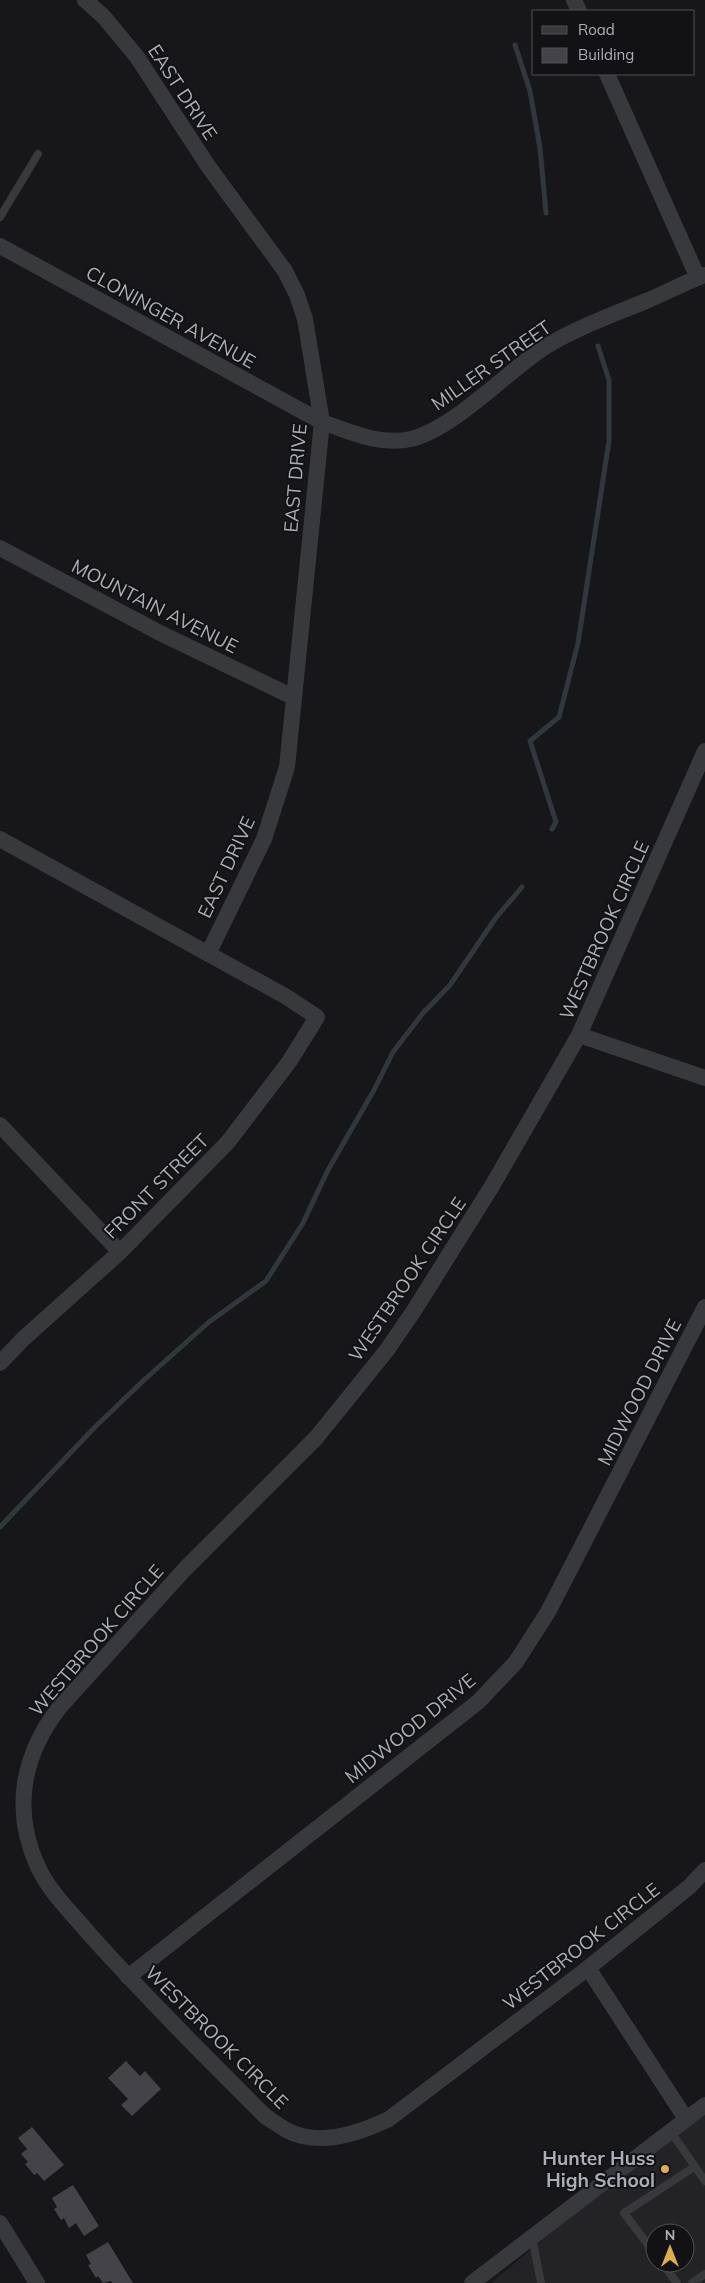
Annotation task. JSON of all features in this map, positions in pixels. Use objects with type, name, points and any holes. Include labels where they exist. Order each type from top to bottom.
[{"type":"street","name":"EAST DRIVE","points":[[85,0],[138,57],[208,166],[285,271],[297,294],[305,320],[322,422],[287,767],[264,838],[208,954]]},
{"type":"street","points":[[607,75],[702,276]]},
{"type":"street","name":"CLONINGER AVENUE","points":[[0,246],[322,422]]},
{"type":"street","name":"MILLER STREET","points":[[322,422],[356,435],[384,441],[411,439],[432,430],[458,414],[548,345],[594,322],[702,276]]},
{"type":"street","name":"MOUNTAIN AVENUE","points":[[0,548],[160,634],[293,697]]},
{"type":"street","name":"WESTBROOK CIRCLE","points":[[705,751],[579,1035],[492,1186],[387,1350],[316,1438],[185,1569],[59,1708],[46,1724],[39,1738],[25,1772],[22,1795],[26,1824],[35,1861],[50,1889],[128,1977],[265,2116],[285,2130],[303,2137],[322,2138],[365,2130],[389,2119],[588,1968],[689,1887],[705,1870]]},
{"type":"street","points":[[0,839],[208,954]]},
{"type":"street","name":"FRONT STREET","points":[[0,1363],[23,1339],[120,1252],[228,1142],[289,1062],[318,1016],[208,954]]},
{"type":"street","points":[[579,1035],[705,1078]]},
{"type":"street","points":[[0,1125],[120,1252]]},
{"type":"street","name":"MIDWOOD DRIVE","points":[[128,1977],[478,1702],[516,1662],[548,1612],[705,1307]]},
{"type":"street","points":[[588,1968],[686,2119]]},
{"type":"street","points":[[472,2283],[705,2106]]},
{"type":"street","points":[[1,2225],[37,2283]]},
{"type":"lane","points":[[0,218],[38,154]]},
{"type":"lane","points":[[671,2132],[705,2181]]},
{"type":"lane","points":[[645,2241],[624,2214],[694,2167]]},
{"type":"lane","points":[[532,2237],[541,2283]]},
{"type":"lane","points":[[692,2283],[705,2274]]},
{"type":"shaded area","name":"Hunter Huss High School","points":[[705,2102],[705,2283],[491,2283],[701,2106]]},
{"type":"building","points":[[126,2061],[140,2076],[145,2071],[161,2089],[132,2116],[121,2105],[128,2099],[108,2078]]},
{"type":"building","points":[[32,2127],[64,2165],[44,2181],[37,2173],[34,2175],[25,2164],[28,2162],[21,2154],[27,2149],[18,2138]]},
{"type":"building","points":[[73,2185],[99,2226],[84,2236],[76,2223],[69,2228],[64,2218],[61,2220],[54,2209],[57,2207],[52,2198]]},
{"type":"building","points":[[108,2242],[133,2283],[112,2283],[111,2281],[103,2283],[98,2276],[96,2278],[88,2265],[91,2264],[86,2255]]},
{"type":"waterway","points":[[515,45],[530,91],[540,148],[546,213]]},
{"type":"waterway","points":[[552,829],[556,822],[530,741],[559,717],[578,643],[609,441],[609,380],[598,346]]},
{"type":"waterway","points":[[0,1527],[95,1427],[144,1380],[209,1322],[266,1281],[303,1223],[328,1170],[374,1090],[393,1052],[423,1013],[450,985],[495,919],[522,887]]},
{"type":"place","name":"Hunter Huss High School","points":[[665,2169]]}]
